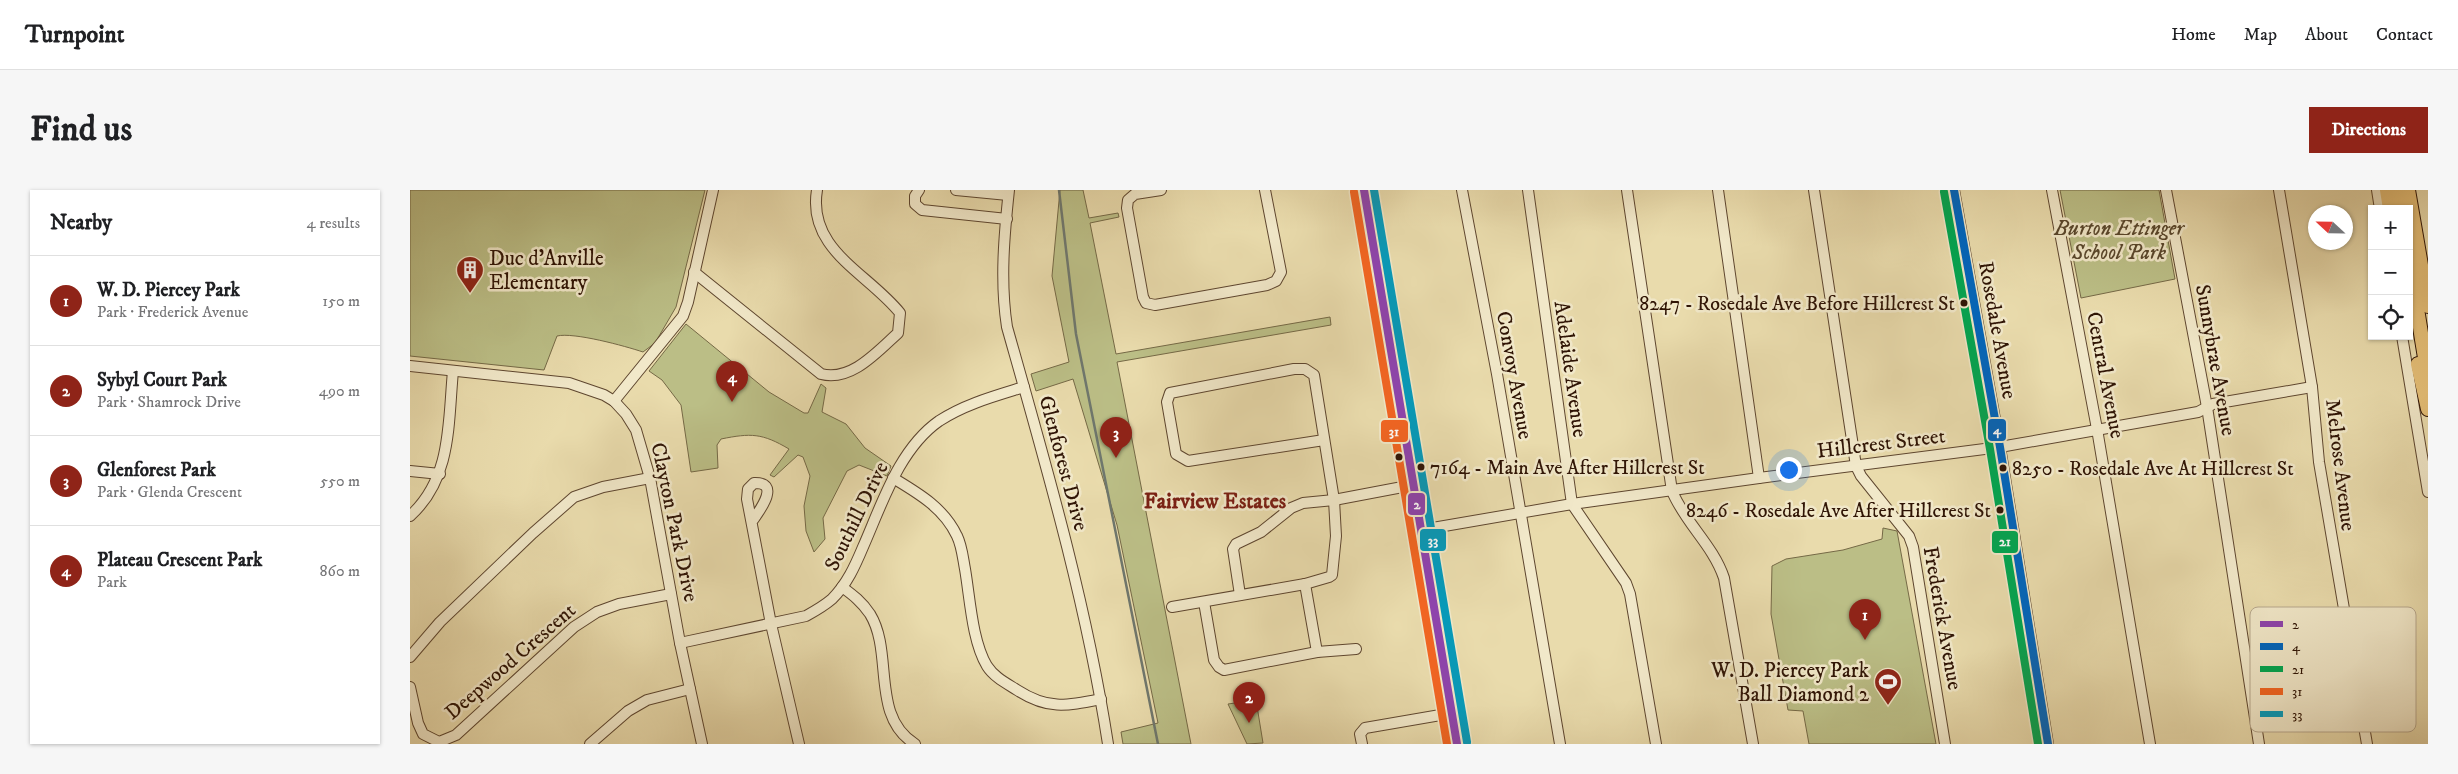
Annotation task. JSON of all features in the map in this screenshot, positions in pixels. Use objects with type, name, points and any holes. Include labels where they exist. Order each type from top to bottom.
[{"type":"highway","points":[[2387,190],[2389,205]]},
{"type":"highway","points":[[2398,190],[2400,205]]},
{"type":"highway","points":[[2408,190],[2428,306]]},
{"type":"highway","points":[[2417,190],[2428,285]]},
{"type":"highway","points":[[2413,284],[2428,376]]},
{"type":"highway","points":[[2413,334],[2428,409]]},
{"type":"street","points":[[614,401],[682,316],[688,302],[713,190]]},
{"type":"street","points":[[694,272],[821,374],[831,377],[851,371],[875,355],[898,333],[900,313],[888,298],[839,257],[825,238],[818,224],[815,207],[818,190]]},
{"type":"street","points":[[919,190],[915,196],[915,204],[922,210],[1007,219]]},
{"type":"street","points":[[956,190],[1009,192]]},
{"type":"street","points":[[1161,190],[1135,194],[1128,200],[1127,208],[1146,303],[1155,305],[1266,285],[1276,281],[1281,272],[1265,190]]},
{"type":"street","points":[[1364,190],[1457,744]]},
{"type":"street","name":"Convoy Avenue","points":[[1462,190],[1560,744]]},
{"type":"street","name":"Adelaide Avenue","points":[[1528,190],[1572,504],[1626,582],[1630,594],[1656,744]]},
{"type":"street","points":[[1627,190],[1672,491],[1677,503],[1714,553],[1724,578],[1754,744]]},
{"type":"street","points":[[1718,190],[1759,478]]},
{"type":"street","name":"Frederick Avenue","points":[[1814,190],[1856,466],[1861,476],[1909,536],[1913,547],[1945,744]]},
{"type":"street","name":"Rosedale Avenue","points":[[1954,190],[2000,447],[2048,744]]},
{"type":"street","name":"Central Avenue","points":[[2052,190],[2097,429],[2150,744]]},
{"type":"street","name":"Sunnybrae Avenue","points":[[2166,190],[2207,407],[2250,686]]},
{"type":"street","name":"Melrose Avenue","points":[[2280,190],[2312,387],[2319,462],[2344,607]]},
{"type":"street","points":[[2377,190],[2379,205]]},
{"type":"street","name":"Glenforest Drive","points":[[1009,192],[1003,301],[1007,327],[1068,546],[1101,699],[1108,744]]},
{"type":"street","points":[[2403,340],[2428,492]]},
{"type":"street","name":"Clayton Park Drive","points":[[410,366],[585,386],[614,401],[626,414],[636,430],[650,478],[680,643],[702,744]]},
{"type":"street","points":[[1172,608],[1305,584],[1332,575],[1336,536],[1334,500],[1314,375],[1305,370],[1294,369],[1170,393],[1167,402],[1176,454],[1188,462],[1324,440]]},
{"type":"street","points":[[410,516],[426,499],[440,474],[444,456],[453,371]]},
{"type":"street","name":"Southill Drive","points":[[680,643],[806,616],[831,600],[842,587],[852,570],[893,478],[913,448],[938,422],[966,406],[1024,387]]},
{"type":"street","name":"Hillcrest Street","points":[[1421,530],[1572,504],[2000,447],[2198,412],[2213,404],[2312,387]]},
{"type":"street","points":[[410,471],[440,474]]},
{"type":"street","points":[[410,657],[440,622],[533,533],[574,498],[602,487],[650,478]]},
{"type":"street","points":[[893,478],[923,495],[942,513],[958,536],[980,649],[988,667],[1023,694],[1048,704],[1066,706],[1101,699]]},
{"type":"street","points":[[1240,595],[1232,549],[1236,544],[1261,532],[1291,508],[1303,503],[1334,500],[1413,485]]},
{"type":"street","points":[[753,520],[771,624],[799,744]]},
{"type":"street","points":[[1305,584],[1317,652]]},
{"type":"street","points":[[842,587],[860,600],[870,615],[879,646],[891,714],[900,733],[915,744]]},
{"type":"street","name":"Deepwood Crescent","points":[[410,687],[418,723],[423,734],[439,742],[456,735],[574,627],[597,612],[619,604],[671,594]]},
{"type":"street","points":[[1204,602],[1214,660],[1224,670],[1317,652],[1356,649]]},
{"type":"street","points":[[590,744],[628,711],[647,700],[690,689]]},
{"type":"street","points":[[1362,744],[1360,734],[1365,728],[1452,713]]},
{"type":"green space","points":[[410,190],[705,190],[676,307],[655,343],[643,352],[587,338],[565,335],[557,336],[544,370],[410,356]]},
{"type":"green space","points":[[1060,190],[1083,190],[1089,218],[1118,213],[1119,217],[1090,223],[1116,354],[1330,317],[1331,325],[1117,362],[1191,744],[1123,744],[1121,732],[1158,723],[1117,525],[1073,379],[1036,391],[1031,374],[1069,362],[1052,276]]},
{"type":"green space","name":"Burton Ettinger School Park","points":[[2060,190],[2159,190],[2175,279],[2081,298]]},
{"type":"green space","points":[[686,324],[769,392],[804,413],[808,413],[821,384],[826,388],[822,412],[846,424],[865,448],[891,466],[887,476],[859,465],[847,471],[823,518],[825,539],[814,552],[806,531],[804,506],[810,476],[803,457],[798,455],[774,477],[770,475],[789,449],[764,437],[740,436],[721,439],[717,445],[718,468],[691,472],[681,405],[662,380],[649,371]]},
{"type":"green space","points":[[1883,528],[1897,531],[1936,744],[1809,744],[1803,711],[1788,710],[1771,614],[1772,566],[1786,559],[1843,550],[1882,539]]},
{"type":"green space","points":[[1256,700],[1263,743],[1247,744],[1228,704]]},
{"type":"waterway","points":[[1059,190],[1076,334],[1158,744]]},
{"type":"transit line","name":"2","points":[[1364,190],[1457,744]]},
{"type":"transit line","name":"33","points":[[1374,190],[1467,742]]},
{"type":"transit line","name":"4","points":[[1954,190],[2000,447],[2048,744]]},
{"type":"transit line","name":"31","points":[[1354,192],[1447,744]]},
{"type":"transit line","name":"21","points":[[1944,192],[1990,449],[2038,744]]},
{"type":"place","name":"Duc d'Anville Elementary","points":[[470,294]]},
{"type":"place","name":"8247 - Rosedale Ave Before Hillcrest St","points":[[1964,303]]},
{"type":"place","name":"Plateau Crescent Park","points":[[732,402]]},
{"type":"place","name":"Glenforest Park","points":[[1116,458]]},
{"type":"place","name":"7164 - Main Ave After Hillcrest St","points":[[1421,467]]},
{"type":"place","name":"8250 - Rosedale Ave At Hillcrest St","points":[[2003,468]]},
{"type":"place","name":"8246 - Rosedale Ave After Hillcrest St","points":[[2000,510]]},
{"type":"place","name":"W. D. Piercey Park","points":[[1865,640]]},
{"type":"place","name":"W. D. Piercey Park Ball Diamond 2","points":[[1888,706]]},
{"type":"place","name":"Sybyl Court Park","points":[[1249,723]]},
{"type":"district","name":"Fairview Estates","points":[[1215,500]]}]
